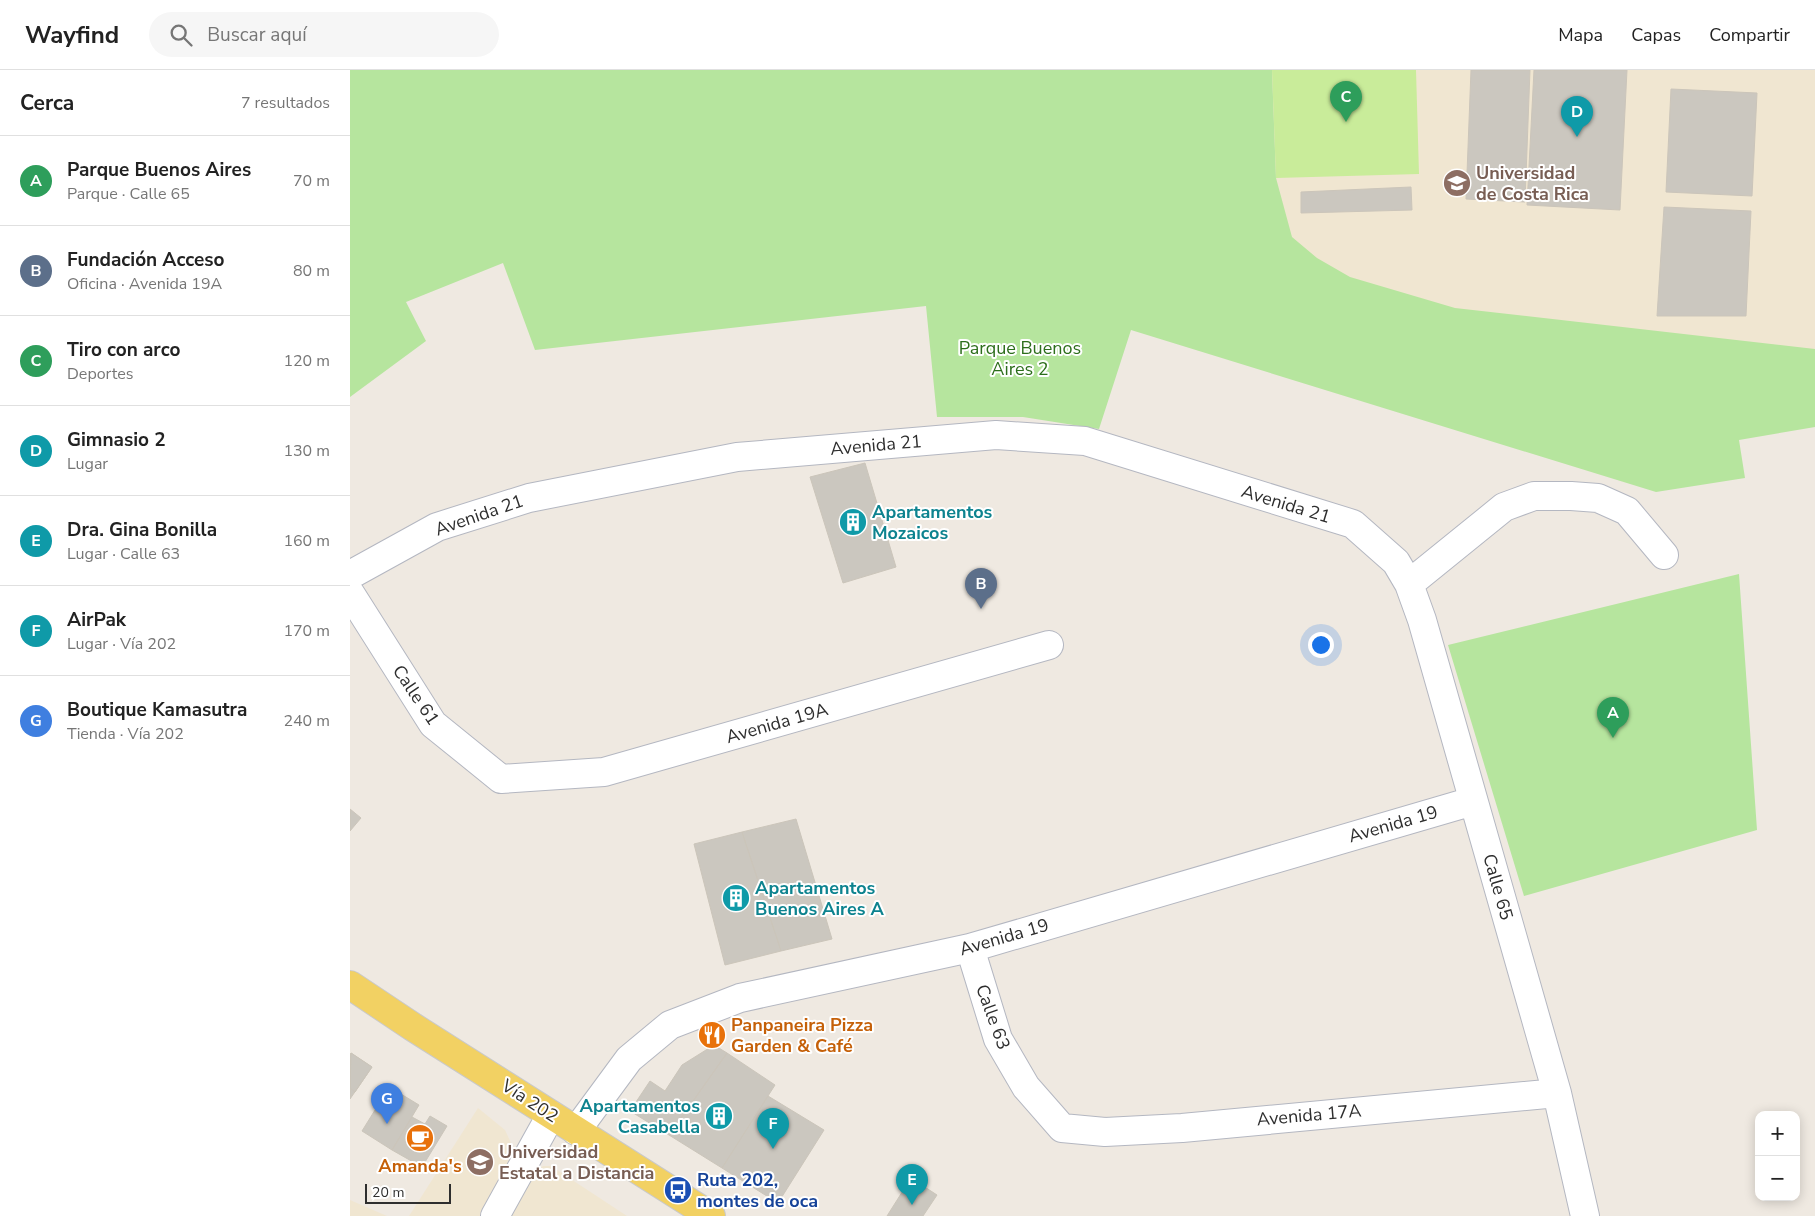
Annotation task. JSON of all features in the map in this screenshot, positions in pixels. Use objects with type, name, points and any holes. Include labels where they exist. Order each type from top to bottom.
[{"type":"main road","name":"Vía 202","points":[[350,985],[711,1216]]},
{"type":"street","name":"Avenida 21","points":[[350,575],[436,527],[529,498],[737,457],[996,435],[1085,441],[1353,524],[1403,573]]},
{"type":"street","points":[[1403,573],[1504,507],[1534,496],[1598,498],[1627,511],[1664,555]]},
{"type":"street","name":"Calle 65","points":[[1403,573],[1422,620],[1557,1093],[1585,1216]]},
{"type":"street","name":"Calle 61","points":[[350,593],[433,724],[501,779]]},
{"type":"street","name":"Avenida 19A","points":[[501,779],[604,772],[1049,645]]},
{"type":"street","name":"Avenida 19","points":[[576,1131],[629,1058],[670,1025],[740,998],[970,948],[1473,801]]},
{"type":"street","name":"Calle 63","points":[[970,948],[998,1039],[1026,1087],[1062,1128]]},
{"type":"street","name":"Avenida 17A","points":[[1062,1128],[1105,1132],[1182,1128],[1557,1093]]},
{"type":"street","points":[[495,1216],[551,1115]]},
{"type":"shaded area","name":"Universidad de Costa Rica","points":[[1096,70],[1815,70],[1815,426],[1101,296]]},
{"type":"shaded area","name":"Universidad Estatal a Distancia","points":[[478,1108],[505,1130],[512,1145],[511,1158],[534,1173],[543,1166],[551,1166],[627,1216],[409,1216]]},
{"type":"shaded area","points":[[350,1200],[387,1216],[350,1216]]},
{"type":"green space","name":"Parque Buenos Aires 2","points":[[350,70],[1272,70],[1276,178],[1292,237],[1317,258],[1350,277],[1455,308],[1815,349],[1815,427],[1739,440],[1745,478],[1656,492],[1131,330],[1099,429],[1023,417],[937,417],[926,306],[535,350],[503,263],[406,302],[426,341],[350,397]]},
{"type":"green space","points":[[1272,70],[1416,70],[1419,174],[1276,178]]},
{"type":"green space","points":[[1739,574],[1757,830],[1524,896],[1448,645]]},
{"type":"building","points":[[1471,70],[1530,70],[1525,202],[1466,199]]},
{"type":"building","points":[[1534,70],[1627,70],[1620,210],[1527,205]]},
{"type":"building","points":[[1671,89],[1757,93],[1752,196],[1666,192]]},
{"type":"building","points":[[1411,187],[1412,210],[1301,213],[1301,192]]},
{"type":"building","points":[[1664,207],[1751,211],[1746,316],[1657,316]]},
{"type":"building","name":"Apartamentos Mozaicos","points":[[865,463],[896,567],[843,583],[810,477]]},
{"type":"building","points":[[350,809],[361,818],[350,831]]},
{"type":"building","points":[[796,819],[832,939],[781,951],[742,832]]},
{"type":"building","name":"Apartamentos Buenos Aires A","points":[[742,832],[781,951],[725,965],[694,844]]},
{"type":"building","points":[[714,1045],[727,1053],[669,1135],[630,1111],[650,1081],[665,1091],[682,1065]]},
{"type":"building","points":[[351,1053],[372,1067],[350,1099],[350,1055]]},
{"type":"building","points":[[351,1053],[372,1067],[355,1092],[350,1088]]},
{"type":"building","name":"Apartamentos Casabella","points":[[727,1053],[775,1085],[722,1168],[669,1135]]},
{"type":"building","points":[[396,1091],[419,1105],[392,1150],[362,1131],[380,1102],[387,1106]]},
{"type":"building","points":[[768,1096],[824,1130],[778,1203],[722,1168]]},
{"type":"building","name":"Amanda's","points":[[430,1116],[447,1126],[422,1167],[392,1150],[412,1117],[425,1124]]},
{"type":"building","points":[[911,1178],[937,1195],[923,1216],[887,1216]]},
{"type":"place","name":"Tiro con arco","points":[[1346,122]]},
{"type":"place","name":"Gimnasio 2","points":[[1577,137]]},
{"type":"place","name":"Universidad de Costa Rica","points":[[1457,183]]},
{"type":"place","name":"Apartamentos Mozaicos","points":[[853,522]]},
{"type":"place","name":"Fundación Acceso","points":[[981,609]]},
{"type":"place","name":"Parque Buenos Aires","points":[[1613,738]]},
{"type":"place","name":"Apartamentos Buenos Aires A","points":[[736,898]]},
{"type":"place","name":"Panpaneira Pizza Garden & Café","points":[[712,1035]]},
{"type":"place","name":"Apartamentos Casabella","points":[[719,1116]]},
{"type":"place","name":"Boutique Kamasutra","points":[[387,1124]]},
{"type":"place","name":"Amanda's","points":[[420,1138]]},
{"type":"place","name":"AirPak","points":[[773,1149]]},
{"type":"place","name":"Universidad Estatal a Distancia","points":[[480,1162]]},
{"type":"place","name":"Ruta 202, montes de oca","points":[[678,1190]]},
{"type":"place","name":"Dra. Gina Bonilla","points":[[912,1205]]}]
